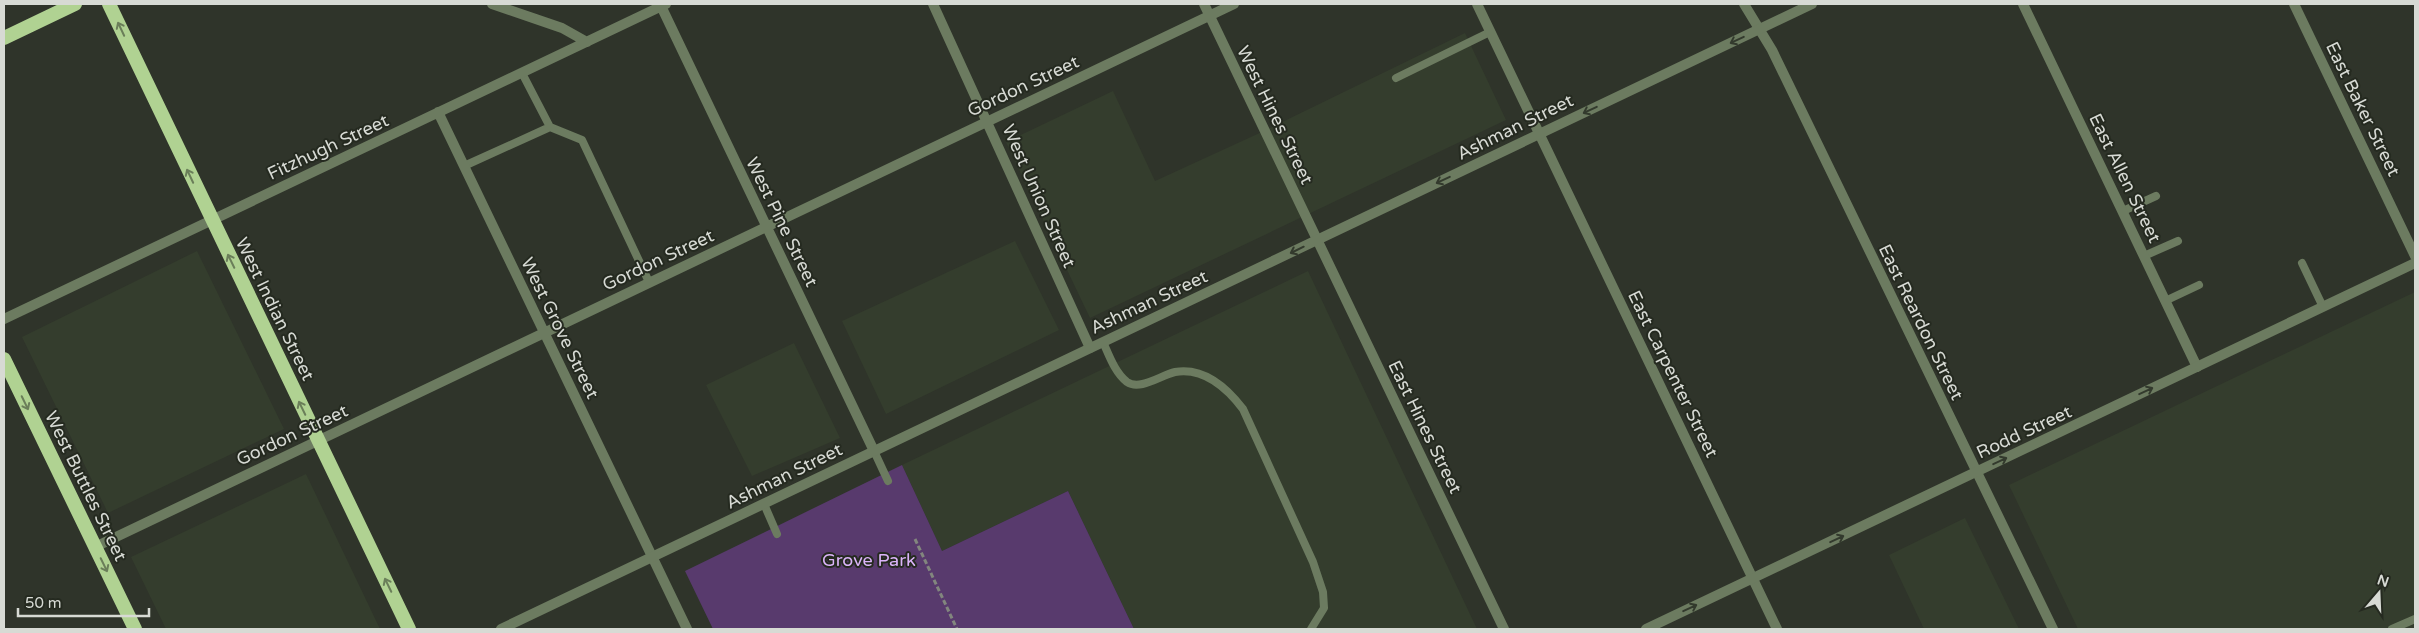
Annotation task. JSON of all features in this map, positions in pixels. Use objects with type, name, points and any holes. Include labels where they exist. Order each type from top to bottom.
[{"type":"highway","points":[[5,33],[75,4]]},
{"type":"highway","name":"West Indian Street","points":[[109,4],[409,629]]},
{"type":"highway","name":"West Buttles Street","points":[[4,359],[135,629]]},
{"type":"street","points":[[492,4],[562,28],[587,42]]},
{"type":"street","name":"West Union Street","points":[[932,4],[1090,348]]},
{"type":"street","name":"West Hines Street","points":[[1204,4],[1317,240]]},
{"type":"street","name":"Gordon Street","points":[[95,546],[1234,4]]},
{"type":"street","name":"East Carpenter Street","points":[[1477,4],[1776,629]]},
{"type":"street","name":"East Reardon Street","points":[[1744,4],[1772,50],[2053,629]]},
{"type":"street","name":"Ashman Street","points":[[501,629],[1812,4]]},
{"type":"street","name":"East Allen Street","points":[[2023,4],[2197,367]]},
{"type":"street","name":"East Baker Street","points":[[2294,4],[2415,256]]},
{"type":"street","name":"Fitzhugh Street","points":[[4,319],[664,5]]},
{"type":"street","name":"West Pine Street","points":[[664,5],[766,226],[874,451]]},
{"type":"street","name":"West Grove Street","points":[[438,112],[687,629]]},
{"type":"street","name":"East Hines Street","points":[[1317,240],[1504,629]]},
{"type":"street","name":"Rodd Street","points":[[1646,629],[2415,264]]},
{"type":"lane","points":[[1396,78],[1490,32]]},
{"type":"lane","points":[[522,72],[550,127],[582,140],[649,282]]},
{"type":"lane","points":[[464,166],[550,127]]},
{"type":"lane","points":[[2122,211],[2156,196]]},
{"type":"lane","points":[[2144,256],[2178,241]]},
{"type":"lane","points":[[2302,263],[2323,307]]},
{"type":"lane","points":[[2165,301],[2199,285]]},
{"type":"lane","points":[[1103,342],[1113,363],[1128,382],[1137,385],[1176,372],[1193,373],[1205,376],[1228,390],[1243,409],[1313,562],[1323,592],[1324,608],[1311,629]]},
{"type":"lane","points":[[874,451],[888,481]]},
{"type":"lane","points":[[764,504],[777,534]]},
{"type":"lane","points":[[2392,629],[2415,619]]},
{"type":"path","points":[[915,539],[957,629]]},
{"type":"shaded area","points":[[1465,33],[1506,120],[1090,318],[1006,142],[1113,91],[1155,181],[1264,131]]},
{"type":"shaded area","points":[[1015,241],[1059,330],[886,414],[842,321]]},
{"type":"shaded area","points":[[197,251],[284,429],[108,513],[22,337]]},
{"type":"shaded area","points":[[1308,271],[1477,629],[1134,629],[1068,491],[942,551],[902,465]]},
{"type":"shaded area","points":[[2415,292],[2415,629],[2078,629],[2009,485]]},
{"type":"shaded area","points":[[794,343],[840,438],[752,476],[706,385]]},
{"type":"shaded area","points":[[306,474],[380,629],[166,629],[131,557]]},
{"type":"shaded area","points":[[1965,518],[2019,629],[1924,629],[1889,555]]},
{"type":"green space","name":"Grove Park","points":[[902,465],[942,551],[1068,491],[1134,629],[713,629],[685,571]]}]
